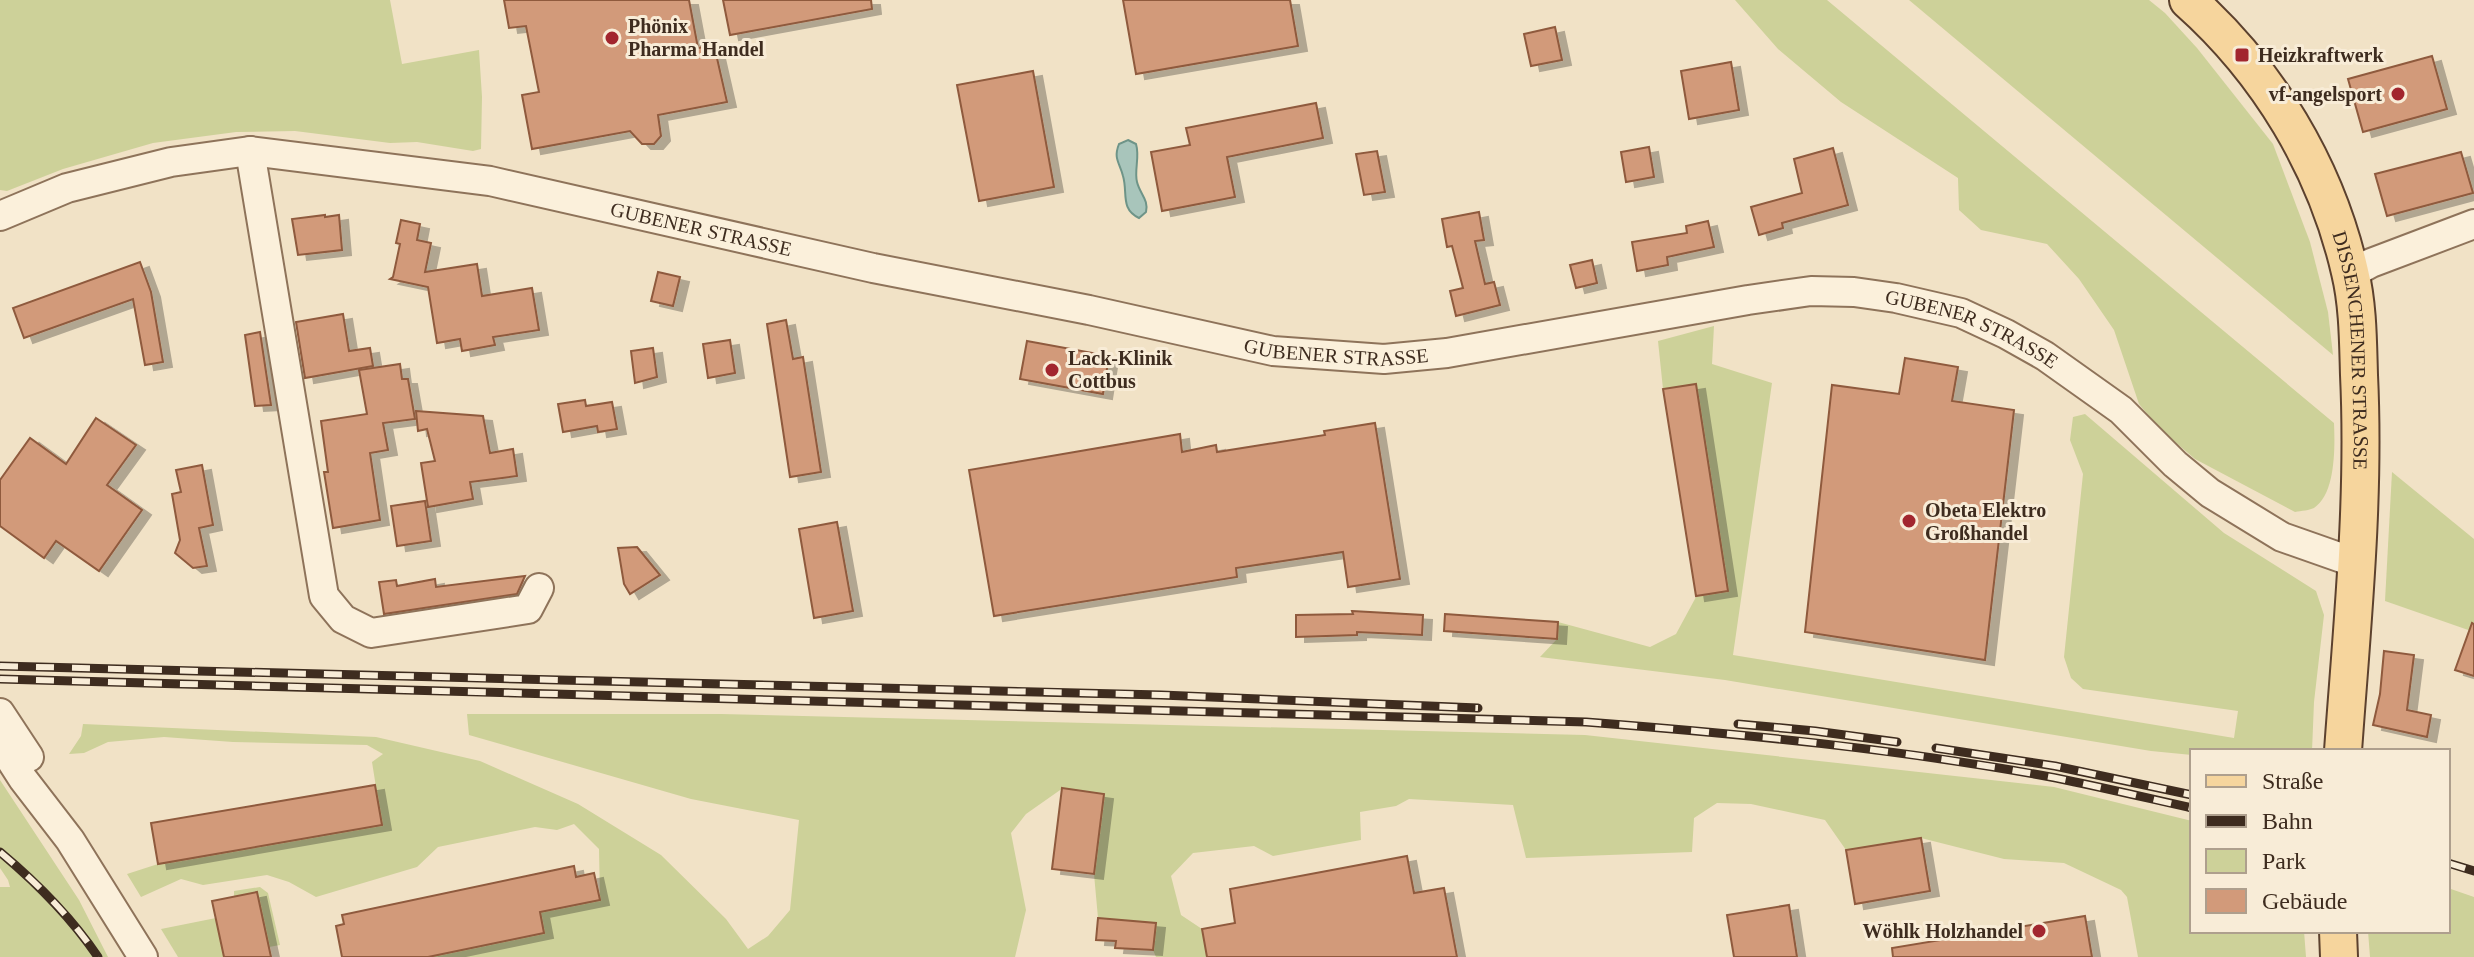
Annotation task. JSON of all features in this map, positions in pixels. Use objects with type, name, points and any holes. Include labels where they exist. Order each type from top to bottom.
[{"type":"main road","name":"DISSENCHENER STRASSE","points":[[2188,0],[2242,55],[2270,90],[2295,131],[2336,223],[2351,274],[2362,433],[2343,749]]},
{"type":"main road","points":[[2338,933],[2339,957]]},
{"type":"street","points":[[250,151],[324,596],[343,619],[371,633],[528,609],[539,588]]},
{"type":"street","name":"GUBENER STRASSE","points":[[0,216],[67,188],[171,162],[250,151],[490,181],[873,268],[1089,310],[1273,351],[1313,356],[1384,359],[1447,353],[1811,291],[1854,292],[1896,298],[1961,313],[2032,349],[2121,410],[2175,464],[2210,493],[2282,537],[2356,563]]},
{"type":"street","points":[[2351,274],[2371,263],[2474,224]]},
{"type":"street","points":[[0,713],[38,771],[70,840]]},
{"type":"street","points":[[0,743],[23,779],[70,840],[143,957]]},
{"type":"green space","points":[[0,0],[390,0],[402,64],[479,50],[481,149],[473,151],[417,142],[390,143],[295,131],[236,132],[153,143],[63,169],[7,191],[0,190]]},
{"type":"green space","points":[[1735,0],[1827,0],[2334,423],[2333,469],[2327,492],[2321,501],[2312,509],[2295,512],[2195,459],[2160,429],[2139,404],[2114,330],[2079,279],[2047,244],[1981,230],[1959,210],[1958,178],[1841,102],[1778,49]]},
{"type":"green space","points":[[1909,0],[2149,0],[2165,13],[2197,48],[2273,144],[2310,242],[2328,312],[2333,355]]},
{"type":"green space","points":[[1714,326],[1712,364],[1772,383],[1733,655],[2234,738],[2238,711],[2083,689],[2071,678],[2064,657],[2083,474],[2070,440],[2073,417],[2085,414],[2224,533],[2316,591],[2324,615],[2312,749],[2190,749],[2190,755],[2151,751],[1725,680],[1540,657],[1557,639],[1558,622],[1650,647],[1676,634],[1696,597],[1728,591],[1696,385],[1663,389],[1658,341]]},
{"type":"green space","points":[[2392,472],[2474,539],[2474,632],[2385,601]]},
{"type":"green space","points":[[467,714],[721,714],[1585,735],[2054,787],[2190,821],[2190,933],[2304,933],[2306,957],[2138,957],[2127,897],[2121,890],[2064,863],[2004,859],[1921,838],[1846,850],[1825,820],[1751,804],[1717,803],[1694,818],[1692,852],[1526,858],[1513,805],[1409,799],[1396,806],[1360,812],[1361,840],[1273,856],[1254,846],[1193,853],[1171,876],[1181,915],[1202,929],[1207,957],[1156,957],[1153,950],[1155,923],[1098,918],[1094,874],[1104,794],[1063,788],[1026,814],[1011,833],[1026,910],[1015,957],[427,957],[544,933],[540,912],[600,900],[599,849],[574,824],[557,830],[535,827],[438,847],[417,867],[316,897],[289,882],[267,875],[203,885],[181,879],[141,897],[127,874],[158,864],[382,825],[372,762],[383,754],[367,745],[164,737],[108,742],[84,753],[69,754],[81,736],[83,724],[376,737],[480,761],[578,804],[661,855],[726,919],[748,949],[768,936],[790,910],[799,820],[691,799],[469,735]]},
{"type":"green space","points":[[0,780],[79,900],[108,957],[0,957],[0,887],[10,887],[0,868]]},
{"type":"green space","points":[[260,887],[268,893],[280,945],[269,947],[257,893],[234,897],[234,891]]},
{"type":"green space","points":[[2450,889],[2474,897],[2474,957],[2370,957],[2368,933],[2450,933]]},
{"type":"green space","points":[[216,918],[224,957],[178,957],[161,929]]},
{"type":"water","points":[[1128,140],[1136,144],[1137,182],[1146,204],[1146,212],[1139,218],[1127,205],[1117,157],[1119,144]]},
{"type":"building","points":[[504,0],[689,0],[698,48],[714,45],[727,102],[658,115],[661,136],[654,144],[642,144],[630,131],[532,149],[522,95],[539,92],[526,26],[509,28]]},
{"type":"building","name":"Phönix Pharma Handel","points":[[723,0],[871,0],[872,9],[730,35]]},
{"type":"building","points":[[1123,0],[1290,0],[1298,46],[1136,74]]},
{"type":"building","points":[[1555,27],[1562,60],[1531,66],[1524,34]]},
{"type":"building","name":"vf-angelsport","points":[[2432,56],[2447,109],[2363,132],[2348,79]]},
{"type":"building","points":[[1731,62],[1739,110],[1689,119],[1681,71]]},
{"type":"building","points":[[1033,71],[1054,187],[979,201],[957,85]]},
{"type":"building","points":[[1316,103],[1323,138],[1227,157],[1235,197],[1162,211],[1151,152],[1190,145],[1186,128]]},
{"type":"building","points":[[1649,147],[1654,177],[1626,182],[1621,152]]},
{"type":"building","points":[[1833,148],[1848,205],[1782,223],[1783,228],[1759,235],[1751,207],[1802,193],[1794,159]]},
{"type":"building","points":[[1377,151],[1385,192],[1364,195],[1356,154]]},
{"type":"building","points":[[2461,152],[2473,193],[2387,216],[2375,174]]},
{"type":"building","points":[[1479,212],[1484,240],[1475,241],[1485,284],[1494,282],[1500,305],[1456,316],[1450,291],[1463,288],[1452,246],[1447,247],[1442,219]]},
{"type":"building","points":[[339,215],[342,250],[298,255],[292,219]]},
{"type":"building","points":[[401,220],[420,224],[417,240],[431,243],[425,272],[477,264],[482,296],[532,288],[539,330],[493,337],[495,345],[462,351],[460,339],[437,343],[428,287],[390,279],[400,244],[396,243]]},
{"type":"building","points":[[1708,221],[1714,247],[1667,257],[1668,265],[1637,271],[1632,242],[1687,233],[1686,226]]},
{"type":"building","points":[[1592,260],[1597,283],[1576,288],[1570,265]]},
{"type":"building","points":[[140,262],[151,292],[163,362],[145,365],[133,299],[24,338],[13,308]]},
{"type":"building","points":[[658,272],[680,277],[673,306],[651,301]]},
{"type":"building","points":[[343,314],[349,351],[370,348],[373,366],[305,378],[296,322]]},
{"type":"building","points":[[786,320],[793,359],[803,357],[821,472],[790,477],[767,324]]},
{"type":"building","points":[[260,332],[271,405],[255,406],[245,335]]},
{"type":"building","points":[[730,340],[735,373],[708,378],[703,344]]},
{"type":"building","points":[[1027,341],[1109,356],[1103,394],[1020,379]]},
{"type":"building","points":[[653,348],[657,377],[635,383],[631,351]]},
{"type":"building","name":"Obeta Elektro Großhandel","points":[[1905,358],[1958,367],[1952,401],[2014,410],[1985,660],[1805,632],[1832,385],[1899,394]]},
{"type":"building","points":[[400,364],[402,379],[408,379],[415,419],[383,423],[388,450],[370,453],[380,520],[333,528],[324,472],[328,472],[321,421],[367,414],[359,370]]},
{"type":"building","points":[[1696,384],[1728,591],[1696,596],[1663,389]]},
{"type":"building","points":[[585,400],[586,406],[612,402],[617,429],[598,432],[597,426],[563,432],[558,404]]},
{"type":"building","points":[[416,411],[483,416],[490,453],[513,449],[517,476],[470,482],[473,499],[428,507],[421,463],[435,461],[427,429],[418,431]]},
{"type":"building","points":[[96,418],[136,445],[107,485],[142,510],[99,571],[56,541],[44,558],[0,526],[0,480],[30,438],[66,464]]},
{"type":"building","points":[[1375,423],[1400,579],[1348,587],[1343,552],[1236,568],[1237,577],[994,616],[969,470],[1180,434],[1182,452],[1216,445],[1217,452],[1325,435],[1324,431]]},
{"type":"building","points":[[202,465],[213,525],[199,528],[207,566],[193,568],[175,553],[180,540],[172,494],[181,492],[176,470]]},
{"type":"building","points":[[425,501],[431,541],[397,546],[391,506]]},
{"type":"building","points":[[837,522],[853,611],[814,618],[799,529]]},
{"type":"building","points":[[637,547],[660,575],[630,594],[624,584],[618,548]]},
{"type":"building","points":[[525,576],[517,594],[384,614],[379,582],[396,580],[397,586],[435,579],[436,587]]},
{"type":"building","points":[[1352,611],[1423,615],[1422,635],[1357,632],[1357,635],[1296,637],[1296,615],[1353,614]]},
{"type":"building","points":[[1445,614],[1558,622],[1557,639],[1444,631]]},
{"type":"building","points":[[2474,624],[2474,676],[2455,670]]},
{"type":"building","points":[[2384,651],[2414,655],[2407,710],[2431,715],[2427,737],[2373,725]]},
{"type":"building","points":[[375,785],[382,825],[158,864],[151,823]]},
{"type":"building","points":[[1062,788],[1104,794],[1094,874],[1052,869]]},
{"type":"building","points":[[1921,838],[1930,891],[1855,904],[1846,850]]},
{"type":"building","points":[[1407,856],[1414,893],[1444,888],[1457,957],[1207,957],[1202,929],[1235,923],[1230,889]]},
{"type":"building","points":[[574,866],[576,877],[594,873],[600,900],[540,912],[544,933],[428,957],[342,957],[336,926],[344,924],[342,915]]},
{"type":"building","points":[[257,892],[271,957],[224,957],[212,901]]},
{"type":"building","points":[[1789,905],[1797,957],[1734,957],[1727,915]]},
{"type":"building","name":"Wöhlk Holzhandel","points":[[2085,916],[2092,957],[1893,957],[1892,948]]},
{"type":"building","points":[[1098,918],[1156,923],[1153,950],[1115,948],[1116,941],[1096,940]]},
{"type":"railway","points":[[0,666],[1161,695],[1478,708]]},
{"type":"railway","points":[[0,679],[1586,722],[1763,737],[1939,759],[2056,778],[2190,808]]},
{"type":"railway","points":[[1738,724],[1897,742]]},
{"type":"railway","points":[[1936,748],[2055,766],[2190,795]]},
{"type":"railway","points":[[0,852],[53,901],[98,957]]},
{"type":"railway","points":[[2450,864],[2474,871]]},
{"type":"place","name":"Phönix Pharma Handel","points":[[612,38]]},
{"type":"place","name":"Heizkraftwerk","points":[[2242,55]]},
{"type":"place","name":"vf-angelsport","points":[[2398,94]]},
{"type":"place","name":"Lack-Klinik Cottbus","points":[[1052,370]]},
{"type":"place","name":"Obeta Elektro Großhandel","points":[[1909,521]]},
{"type":"place","name":"Wöhlk Holzhandel","points":[[2039,931]]}]
